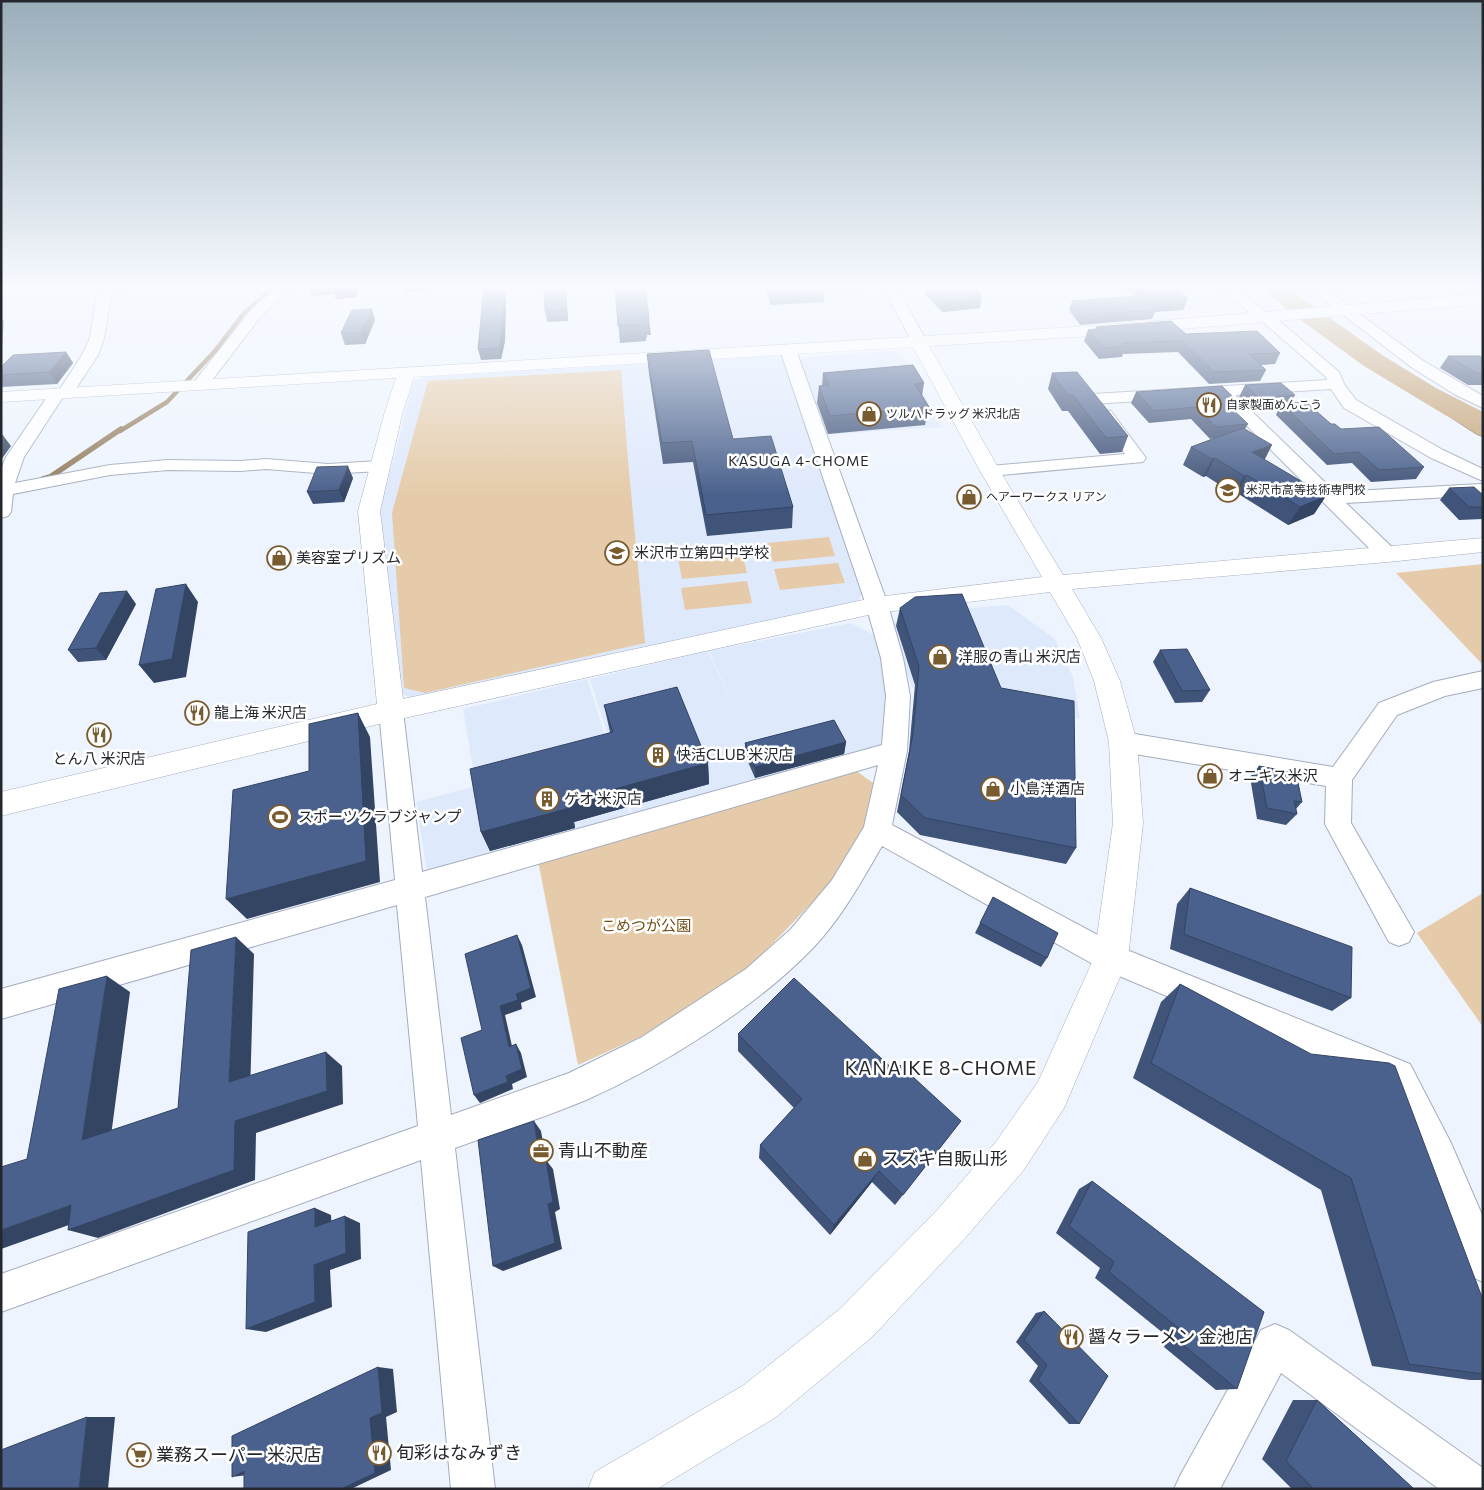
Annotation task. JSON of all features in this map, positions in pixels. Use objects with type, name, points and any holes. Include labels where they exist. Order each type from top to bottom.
[{"type":"street","points":[[1,512],[5,487],[16,457],[90,356]]},
{"type":"street","points":[[200,385],[225,356]]},
{"type":"street","points":[[1,396],[692,356]]},
{"type":"street","points":[[1,1293],[576,1087],[653,1048],[713,1010],[757,979],[802,939],[842,889],[877,830],[894,751],[898,696],[892,658],[877,605],[790,356]]},
{"type":"street","points":[[612,1489],[760,1401],[856,1323],[952,1223],[1009,1157],[1051,1096],[1111,958],[1128,823],[1123,742],[1107,680],[1089,638],[990,471],[926,356]]},
{"type":"street","points":[[1310,356],[1333,375],[1336,384],[1350,404],[1437,454],[1483,476]]},
{"type":"street","points":[[1406,356],[1483,403]]},
{"type":"street","points":[[407,372],[369,511],[473,1489]]},
{"type":"street","points":[[990,471],[1137,458],[1093,398],[1336,384]]},
{"type":"street","points":[[1220,390],[1388,555]]},
{"type":"street","points":[[5,487],[110,470],[168,465],[240,466],[266,464],[328,469],[380,466]]},
{"type":"street","points":[[1328,498],[1483,490]]},
{"type":"street","points":[[1,804],[391,711],[877,605],[1058,583],[1483,545]]},
{"type":"street","points":[[1399,932],[1338,824],[1340,778],[1388,709],[1442,688],[1483,679]]},
{"type":"street","points":[[1123,742],[1340,778]]},
{"type":"street","points":[[1,1004],[894,751]]},
{"type":"street","points":[[877,830],[1111,958],[1398,1076],[1439,1155],[1483,1263]]},
{"type":"street","points":[[1196,1489],[1275,1344],[1475,1489]]},
{"type":"shaded area","name":"米沢市立第四中学校","points":[[762,356],[772,356],[784,360],[864,593],[855,603],[419,700],[400,694],[379,514],[414,381],[429,376]]},
{"type":"shaded area","name":"ツルハドラッグ 米沢北店","points":[[903,356],[942,427],[823,435],[797,362],[807,357]]},
{"type":"shaded area","points":[[1384,374],[1483,420],[1483,437],[1476,434]]},
{"type":"shaded area","points":[[1008,605],[1055,639],[1073,677],[1080,719],[912,688],[891,627],[905,613]]},
{"type":"shaded area","points":[[851,623],[877,636],[891,697],[885,751],[748,787],[737,763],[747,787],[634,819],[590,679],[708,651],[739,719],[709,651]]},
{"type":"shaded area","name":"ゲオ 米沢店","points":[[587,679],[632,820],[428,879],[416,802],[476,786],[463,709]]},
{"type":"green space","points":[[621,370],[645,643],[425,693],[404,688],[392,513],[428,381]]},
{"type":"green space","points":[[829,537],[835,556],[773,562],[767,543]]},
{"type":"green space","points":[[742,553],[747,573],[682,579],[678,559]]},
{"type":"green space","points":[[838,563],[845,583],[780,590],[774,569]]},
{"type":"green space","points":[[1483,564],[1483,663],[1481,663],[1396,573]]},
{"type":"green space","points":[[747,581],[752,603],[685,610],[681,588]]},
{"type":"green space","name":"こめつが公園","points":[[852,768],[876,785],[864,826],[831,883],[752,965],[704,1000],[642,1036],[578,1065],[538,861]]},
{"type":"green space","points":[[1483,893],[1483,1027],[1417,933]]},
{"type":"building","points":[[12,356],[63,356],[49,372],[1,375],[1,367]]},
{"type":"building","points":[[647,356],[710,356],[733,439],[771,436],[793,507],[706,515],[692,441],[662,443]]},
{"type":"building","points":[[1198,356],[1251,356],[1266,370],[1214,372]]},
{"type":"building","points":[[1448,356],[1480,356],[1483,358],[1483,373],[1476,373]]},
{"type":"building","points":[[913,365],[924,383],[915,384],[929,407],[830,416],[819,386],[829,385],[823,373]]},
{"type":"building","points":[[1077,372],[1128,436],[1106,438],[1073,395],[1068,395],[1052,373]]},
{"type":"building","points":[[1281,383],[1295,395],[1260,399],[1245,385]]},
{"type":"building","points":[[1222,386],[1237,401],[1226,403],[1248,424],[1216,427],[1196,407],[1154,411],[1136,392]]},
{"type":"building","points":[[1306,402],[1331,424],[1335,424],[1341,429],[1379,427],[1424,467],[1379,470],[1359,452],[1334,454],[1282,404]]},
{"type":"building","points":[[1243,428],[1272,445],[1252,452],[1326,496],[1300,507],[1247,475],[1244,476],[1215,458],[1212,459],[1191,447]]},
{"type":"building","points":[[348,466],[339,490],[307,492],[317,467]]},
{"type":"building","points":[[1474,487],[1483,495],[1483,507],[1469,507],[1449,488]]},
{"type":"building","points":[[186,584],[172,659],[139,665],[156,589]]},
{"type":"building","points":[[127,591],[96,648],[68,650],[100,593]]},
{"type":"building","points":[[962,594],[1001,688],[1074,701],[1076,848],[925,818],[901,795],[913,734],[919,667],[900,608],[915,597]]},
{"type":"building","points":[[1187,649],[1210,690],[1182,691],[1160,650]]},
{"type":"building","points":[[677,687],[708,763],[568,802],[570,808],[481,832],[470,769],[613,732],[604,705]]},
{"type":"building","points":[[358,713],[366,861],[226,899],[233,790],[309,771],[309,724]]},
{"type":"building","points":[[834,720],[846,742],[755,767],[745,743]]},
{"type":"building","points":[[1259,766],[1296,773],[1302,802],[1294,801],[1297,814],[1267,808]]},
{"type":"building","points":[[1190,888],[1352,947],[1351,998],[1184,934]]},
{"type":"building","points":[[993,897],[1058,933],[1047,958],[980,923]]},
{"type":"building","points":[[517,935],[531,988],[516,994],[518,1000],[500,1006],[509,1047],[516,1044],[522,1069],[506,1076],[508,1082],[474,1095],[461,1038],[482,1030],[465,954]]},
{"type":"building","points":[[236,937],[229,1082],[326,1052],[327,1091],[235,1121],[234,1170],[68,1230],[71,1205],[1,1230],[1,1167],[27,1159],[59,989],[107,976],[82,1140],[178,1108],[191,950]]},
{"type":"building","points":[[794,978],[895,1071],[900,1065],[961,1121],[903,1195],[879,1171],[834,1225],[760,1145],[802,1099],[738,1034]]},
{"type":"building","points":[[1180,984],[1311,1054],[1389,1063],[1395,1066],[1483,1300],[1483,1374],[1409,1364],[1351,1178],[1151,1063]]},
{"type":"building","points":[[534,1121],[540,1162],[546,1160],[553,1202],[548,1204],[555,1243],[493,1266],[478,1140]]},
{"type":"building","points":[[1092,1181],[1264,1312],[1237,1389],[1182,1344],[1186,1334],[1109,1272],[1114,1262],[1069,1226]]},
{"type":"building","points":[[315,1208],[315,1227],[345,1216],[346,1253],[314,1265],[315,1302],[246,1329],[248,1232]]},
{"type":"building","points":[[1044,1311],[1108,1376],[1079,1424],[1038,1380],[1047,1365],[1024,1340]]},
{"type":"building","points":[[378,1367],[382,1413],[370,1418],[375,1473],[341,1489],[244,1489],[244,1471],[232,1477],[232,1436]]},
{"type":"building","points":[[1317,1400],[1414,1489],[1314,1489],[1286,1461]]},
{"type":"building","points":[[87,1417],[79,1489],[1,1489],[1,1450]]},
{"type":"waterway","points":[[120,431],[167,402],[211,356]]},
{"type":"waterway","points":[[1365,356],[1427,394],[1483,423]]},
{"type":"waterway","points":[[43,479],[50,477],[121,429]]},
{"type":"place","name":"自家製面めんこう","points":[[1209,405]]},
{"type":"place","name":"ツルハドラッグ 米沢北店","points":[[869,414]]},
{"type":"place","name":"米沢市高等技術専門校","points":[[1228,490]]},
{"type":"place","name":"ヘアーワークス リアン","points":[[969,497]]},
{"type":"place","name":"米沢市立第四中学校","points":[[617,553]]},
{"type":"place","name":"美容室プリズム","points":[[279,558]]},
{"type":"place","name":"洋服の青山 米沢店","points":[[940,657]]},
{"type":"place","name":"龍上海 米沢店","points":[[197,713]]},
{"type":"place","name":"とん八 米沢店","points":[[99,735]]},
{"type":"place","name":"快活CLUB 米沢店","points":[[658,755]]},
{"type":"place","name":"オニキス米沢","points":[[1210,776]]},
{"type":"place","name":"小島洋酒店","points":[[993,789]]},
{"type":"place","name":"ゲオ 米沢店","points":[[547,799]]},
{"type":"place","name":"スポーツクラブジャンプ","points":[[280,817]]},
{"type":"place","name":"青山不動産","points":[[541,1151]]},
{"type":"place","name":"スズキ自販山形","points":[[865,1159]]},
{"type":"place","name":"醤々ラーメン 金池店","points":[[1071,1337]]},
{"type":"place","name":"旬彩はなみずき","points":[[379,1453]]},
{"type":"place","name":"業務スーパー 米沢店","points":[[139,1455]]},
{"type":"district","name":"KASUGA 4-CHOME","points":[[799,461]]},
{"type":"district","name":"KANAIKE 8-CHOME","points":[[941,1068]]}]
